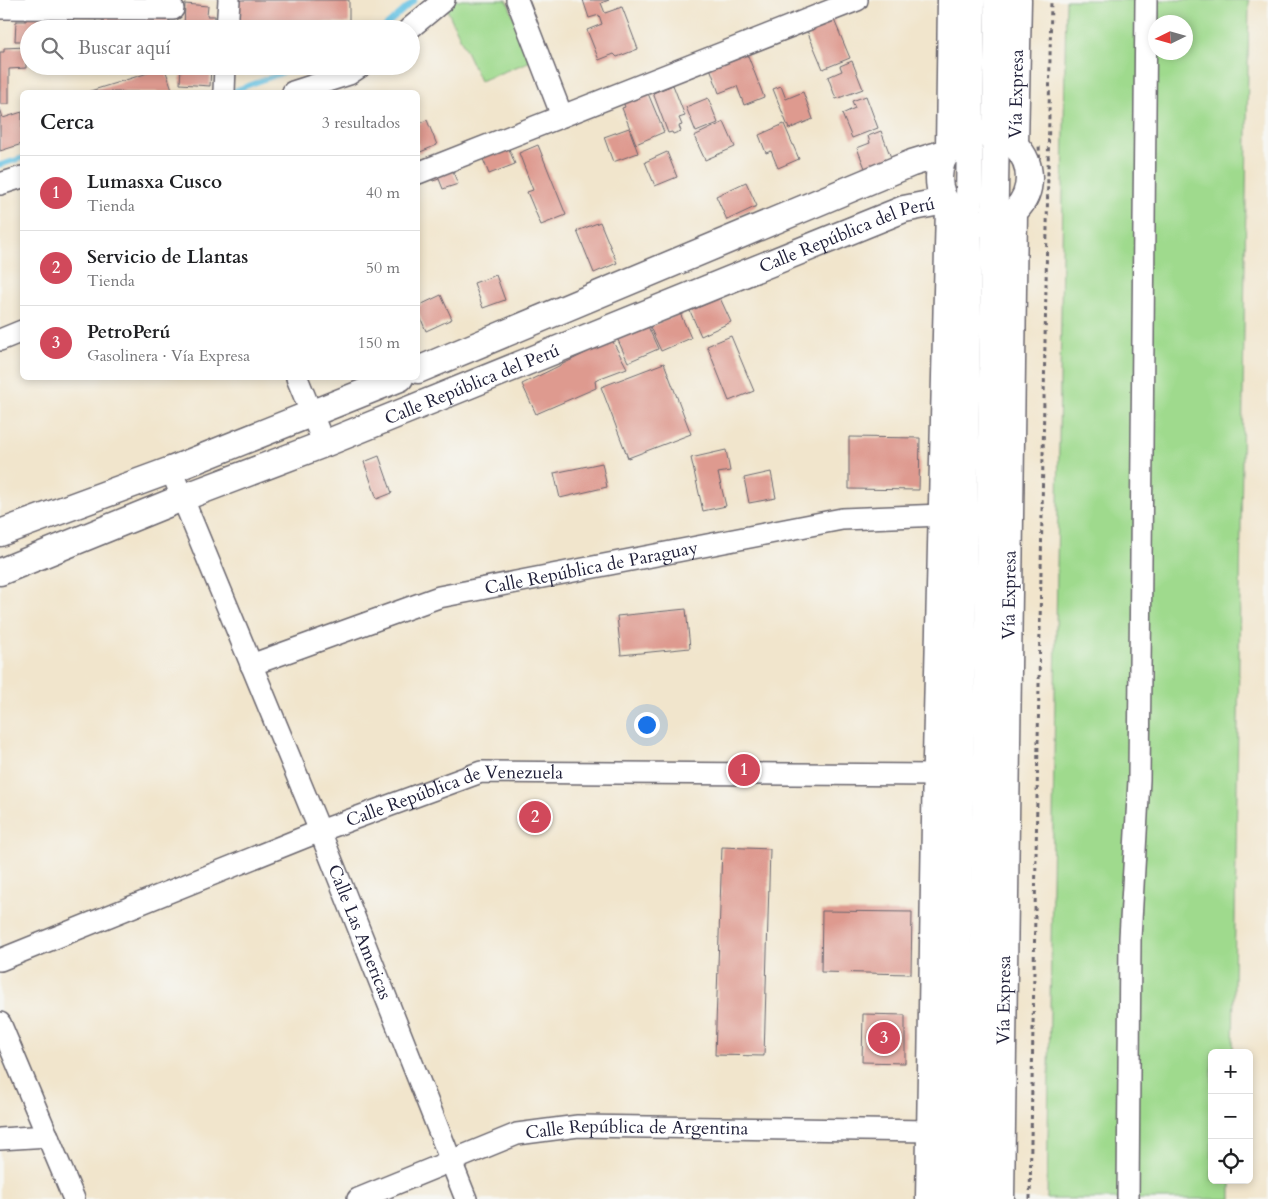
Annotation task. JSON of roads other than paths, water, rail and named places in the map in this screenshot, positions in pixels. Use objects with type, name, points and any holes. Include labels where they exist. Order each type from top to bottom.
[{"type":"main road","name":"Vía Expresa","points":[[951,0],[954,145]]},
{"type":"main road","name":"Vía Expresa","points":[[972,0],[954,145],[940,164],[938,177],[939,189],[954,210],[972,827],[979,1199]]},
{"type":"main road","name":"Vía Expresa","points":[[954,1199],[1004,217],[1023,200],[1028,186],[1029,171],[1024,157],[1006,139],[998,0]]},
{"type":"main road","name":"Vía Expresa","points":[[1006,139],[1018,0]]},
{"type":"main road","points":[[954,145],[982,132],[1006,139]]},
{"type":"main road","name":"Calle República del Perú","points":[[420,369],[954,145]]},
{"type":"main road","name":"Calle República del Perú","points":[[0,572],[182,498],[324,444],[904,210],[954,210]]},
{"type":"main road","name":"Vía Expresa","points":[[929,1199],[942,515],[954,210]]},
{"type":"main road","points":[[954,210],[981,223],[1004,217]]},
{"type":"main road","name":"Vía Expresa","points":[[1001,1199],[1009,600],[1004,217]]},
{"type":"main road","name":"Calle República del Perú","points":[[0,533],[171,470],[395,380]]},
{"type":"main road","points":[[989,536],[1009,600]]},
{"type":"main road","points":[[941,597],[964,538]]},
{"type":"main road","points":[[972,827],[1007,758]]},
{"type":"main road","points":[[936,767],[972,827]]},
{"type":"street","points":[[228,20],[229,0]]},
{"type":"street","points":[[420,20],[444,0]]},
{"type":"street","points":[[516,0],[562,116]]},
{"type":"street","points":[[420,172],[857,0]]},
{"type":"street","points":[[1128,1199],[1130,938],[1139,780],[1146,0]]},
{"type":"street","points":[[0,8],[172,9]]},
{"type":"street","points":[[299,90],[346,75]]},
{"type":"street","points":[[0,184],[20,178]]},
{"type":"street","points":[[0,340],[20,332]]},
{"type":"street","points":[[299,380],[324,444]]},
{"type":"street","name":"Calle Las Americas","points":[[171,470],[320,831],[466,1199]]},
{"type":"street","name":"Calle República de Paraguay","points":[[251,665],[439,597],[842,518],[942,515]]},
{"type":"street","name":"Calle República de Venezuela","points":[[0,960],[320,831],[481,772],[936,767]]},
{"type":"street","points":[[0,1023],[74,1199]]},
{"type":"street","name":"Calle República de Argentina","points":[[358,1199],[517,1134],[578,1126],[930,1131]]},
{"type":"street","points":[[0,1139],[48,1136]]},
{"type":"waterway","points":[[392,20],[415,0]]},
{"type":"waterway","points":[[236,90],[277,75]]},
{"type":"waterway","points":[[0,165],[20,159]]},
{"type":"place","name":"Lumasxa Cusco","points":[[744,770]]},
{"type":"place","name":"Servicio de Llantas","points":[[535,817]]},
{"type":"place","name":"PetroPerú","points":[[884,1038]]}]
